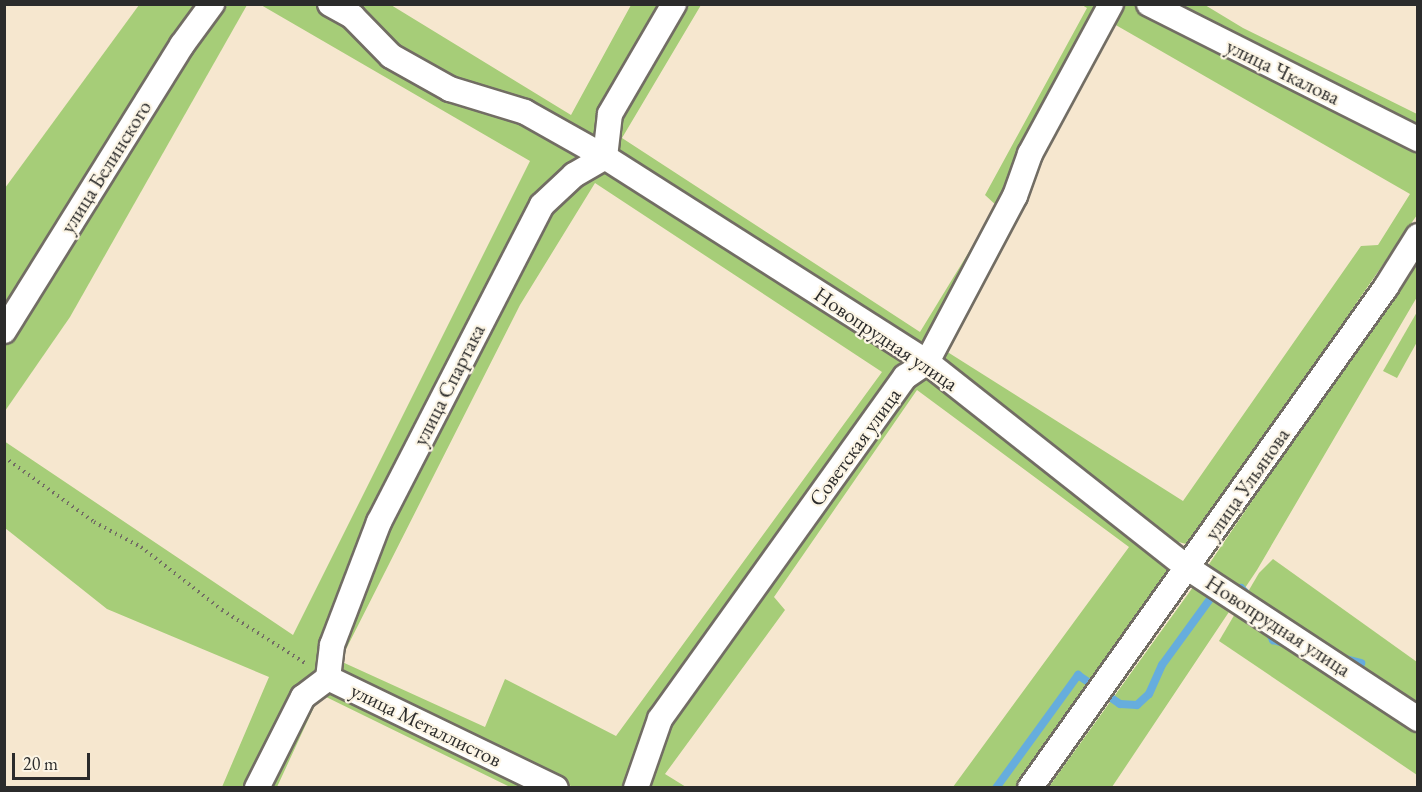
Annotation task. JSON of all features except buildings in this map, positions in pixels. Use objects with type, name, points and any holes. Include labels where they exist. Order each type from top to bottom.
[{"type":"street","name":"улица Белинского","points":[[4,331],[182,45],[212,4]]},
{"type":"street","name":"Новопрудная улица","points":[[330,4],[353,17],[391,56],[450,89],[525,112],[605,157],[927,362],[1188,568],[1418,719]]},
{"type":"street","points":[[605,157],[610,114],[674,4]]},
{"type":"street","name":"Советская улица","points":[[636,788],[660,719],[905,377],[927,362],[1015,196],[1030,154],[1111,4]]},
{"type":"street","name":"улица Чкалова","points":[[1149,4],[1418,140]]},
{"type":"street","name":"улица Спартака","points":[[328,678],[332,645],[379,522],[542,205],[574,175],[605,157]]},
{"type":"street","name":"улица Ульянова","points":[[1030,788],[1188,568],[1418,236]]},
{"type":"street","points":[[257,788],[303,697],[328,678]]},
{"type":"street","name":"улица Металлистов","points":[[328,678],[556,788]]},
{"type":"path","points":[[4,457],[94,522],[141,547],[222,610],[328,678]]},
{"type":"green space","points":[[139,5],[202,5],[5,320],[5,188]]},
{"type":"green space","points":[[223,5],[247,5],[70,317],[5,411],[5,342],[185,54]]},
{"type":"green space","points":[[261,5],[314,5],[521,120],[594,156],[538,200],[323,666],[250,787],[222,787],[269,677],[107,609],[5,528],[4,441],[293,635],[530,161]]},
{"type":"green space","points":[[347,5],[391,5],[571,115],[631,5],[664,5],[597,143],[452,79],[397,49]]},
{"type":"green space","points":[[683,5],[701,5],[622,138],[920,332],[997,206],[985,195],[1087,8],[1082,5],[1102,5],[923,350],[614,152],[616,121]]},
{"type":"green space","points":[[1117,5],[1135,5],[1417,149],[1417,215],[1190,545],[1171,540],[936,360],[938,346],[1183,501],[1361,246],[1378,245],[1410,194],[1114,24]]},
{"type":"green space","points":[[1168,5],[1205,5],[1243,28],[1417,114],[1417,131]]},
{"type":"green space","points":[[604,164],[915,362],[654,717],[630,787],[573,787],[336,675],[336,647],[383,526],[546,210]],"holes":[[[595,183],[882,372],[616,736],[505,679],[485,727],[340,661],[520,305]]]},
{"type":"green space","points":[[1417,258],[1417,297],[1257,570],[1112,787],[1048,788],[1201,576]]},
{"type":"green space","points":[[1417,312],[1417,342],[1397,378],[1383,371]]},
{"type":"green space","points":[[929,370],[1161,557],[1169,575],[1017,787],[953,787],[1129,547],[917,390],[774,597],[785,610],[665,774],[686,787],[643,788],[664,722],[909,381]]},
{"type":"green space","points":[[1273,559],[1417,662],[1417,775],[1219,641],[1259,573]]},
{"type":"green space","points":[[328,684],[543,787],[510,787],[320,694],[277,787],[263,788],[308,697]]},
{"type":"waterway","points":[[1231,590],[1241,588],[1253,600]]},
{"type":"waterway","points":[[996,788],[1078,675],[1120,704],[1137,705],[1149,694],[1162,665],[1213,595],[1220,593]]},
{"type":"waterway","points":[[1267,629],[1273,640],[1287,644]]},
{"type":"waterway","points":[[1342,658],[1361,663]]}]
